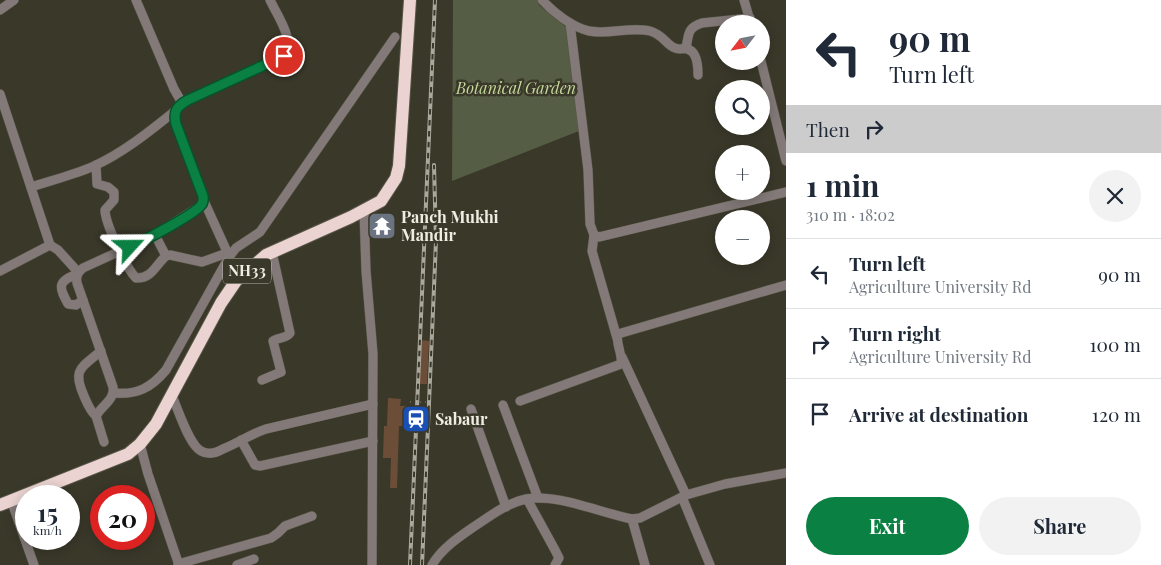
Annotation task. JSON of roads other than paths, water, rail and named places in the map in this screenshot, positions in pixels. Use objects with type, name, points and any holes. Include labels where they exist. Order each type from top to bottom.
[{"type":"highway","name":"NH33","points":[[5,502],[128,454],[140,444],[156,424],[221,303],[236,281],[266,255],[364,211],[381,200],[396,178],[399,166],[410,0]]},
{"type":"street","points":[[0,10],[14,0]]},
{"type":"street","points":[[136,0],[182,103]]},
{"type":"street","points":[[31,187],[96,165],[125,147],[175,111],[182,103],[284,56],[288,47],[286,34],[270,0]]},
{"type":"street","points":[[542,0],[570,23],[589,30],[601,32],[634,29],[652,32],[676,48],[686,48],[691,51],[697,60],[698,75]]},
{"type":"street","points":[[744,0],[748,15]]},
{"type":"street","points":[[686,48],[690,30],[702,23],[715,22]]},
{"type":"street","points":[[570,23],[588,170],[590,224],[594,235],[592,251],[622,357],[684,496],[710,565]]},
{"type":"street","points":[[114,393],[129,394],[146,388],[166,370],[228,255],[260,232],[395,38]]},
{"type":"street","points":[[763,70],[786,161]]},
{"type":"street","points":[[0,94],[50,245],[58,250],[77,274],[83,300],[114,393]]},
{"type":"street","points":[[175,111],[176,124],[204,201],[228,255]]},
{"type":"street","points":[[96,165],[97,184],[108,187],[114,192],[114,200],[105,210],[105,213],[120,252],[136,278],[154,271],[166,256],[170,255],[202,262],[228,255]]},
{"type":"street","points":[[594,235],[599,237],[786,192]]},
{"type":"street","points":[[83,300],[76,305],[68,304],[61,288],[63,281],[155,235],[198,208],[204,201]]},
{"type":"street","points":[[364,211],[366,271],[373,354],[372,565]]},
{"type":"street","points":[[155,235],[166,256]]},
{"type":"street","points":[[0,270],[50,245]]},
{"type":"street","points":[[262,380],[280,374],[273,342],[286,337],[290,333],[272,252]]},
{"type":"street","points":[[617,338],[618,334],[624,332],[786,286]]},
{"type":"street","points":[[101,351],[84,366],[78,377],[78,382],[90,408],[96,416],[104,442]]},
{"type":"street","points":[[520,401],[616,367],[621,364],[622,357]]},
{"type":"street","points":[[96,416],[114,393]]},
{"type":"street","points":[[172,396],[192,442],[197,449],[203,452],[216,452],[266,429],[373,404]]},
{"type":"street","points":[[503,405],[538,498]]},
{"type":"street","points":[[471,409],[506,507]]},
{"type":"street","points":[[241,440],[252,461],[255,465],[260,466],[373,441]]},
{"type":"street","points":[[140,444],[178,564],[271,538],[285,526],[312,516]]},
{"type":"street","points":[[432,565],[436,558],[450,544],[506,507],[527,499],[552,499],[632,519],[640,518],[684,496],[725,484],[786,473]]},
{"type":"street","points":[[527,499],[559,558],[554,565]]},
{"type":"street","points":[[5,502],[34,565]]},
{"type":"street","points":[[632,519],[645,565]]},
{"type":"street","points":[[236,565],[254,559]]},
{"type":"railway","points":[[410,565],[435,0]]},
{"type":"railway","points":[[422,565],[436,241],[434,165]]},
{"type":"place","name":"Panch Mukhi Mandir","points":[[382,226]]},
{"type":"place","name":"Sabaur","points":[[416,419]]},
{"type":"park label","name":"Botanical Garden","points":[[516,88]]}]
